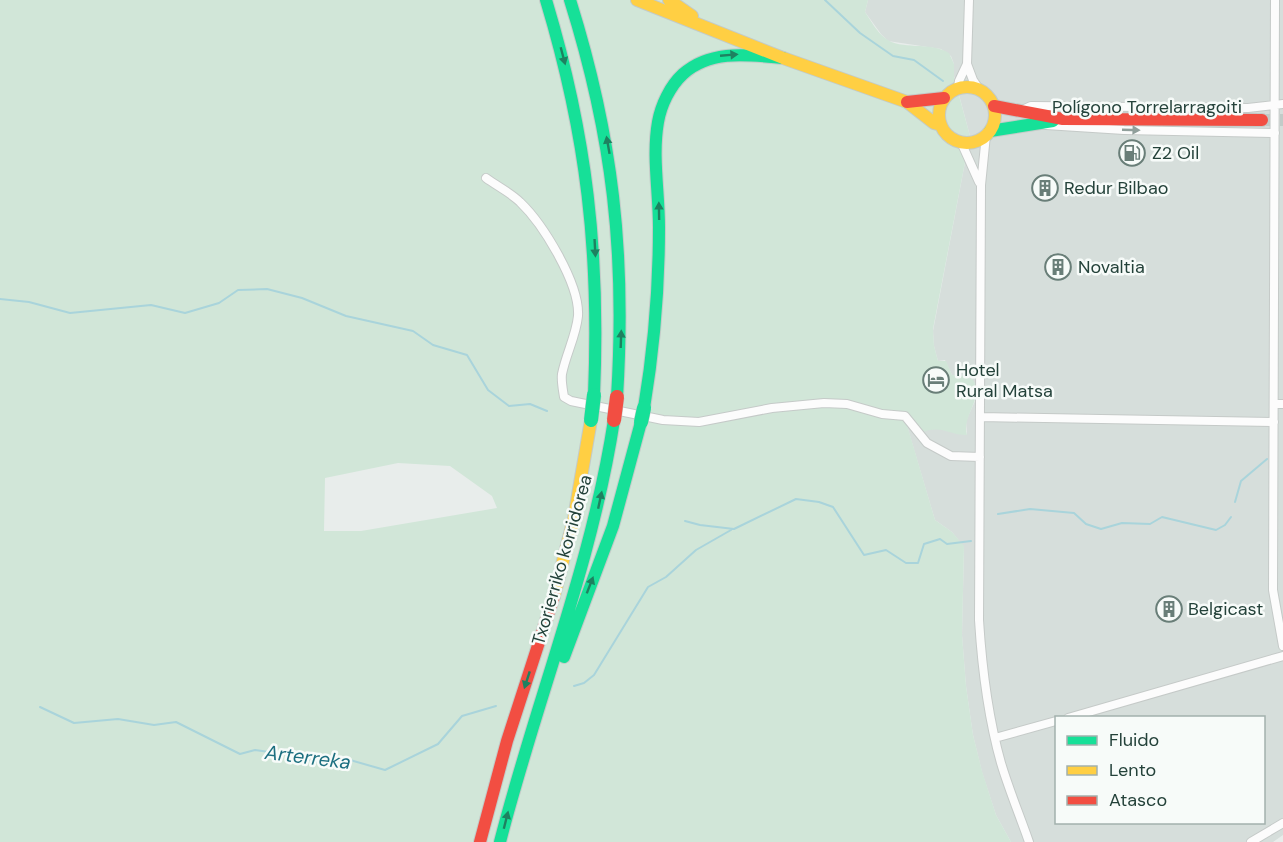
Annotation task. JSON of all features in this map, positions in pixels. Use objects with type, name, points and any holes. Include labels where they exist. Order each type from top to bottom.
[{"type":"main road","name":"Txorierriko korridorea","points":[[480,842],[503,756],[563,564],[579,496],[594,395],[597,297],[591,203],[583,144],[573,95],[546,0]]},
{"type":"main road","name":"Txorierriko korridorea","points":[[500,842],[511,797],[589,545],[606,475],[617,397],[622,296],[617,206],[597,93],[570,0]]},
{"type":"main road","points":[[637,0],[714,32],[907,102],[940,125]]},
{"type":"main road","points":[[669,0],[714,32]]},
{"type":"main road","points":[[511,797],[521,780],[587,591],[613,526],[643,415],[657,311],[659,270],[657,136],[662,109],[675,82],[701,61],[731,54],[783,58]]},
{"type":"main road","points":[[907,102],[944,98],[958,87],[979,89],[986,93],[994,106],[994,123],[988,133]]},
{"type":"main road","points":[[944,98],[939,114],[940,125],[947,135],[961,142],[975,142],[988,133],[1063,119],[1262,120]]},
{"type":"main road","points":[[994,106],[1063,119]]},
{"type":"street","points":[[969,0],[967,63],[979,89]]},
{"type":"street","points":[[1275,0],[1279,105],[1275,133],[1278,404],[1274,422],[1273,590],[1283,646]]},
{"type":"street","points":[[958,87],[967,63]]},
{"type":"street","name":"Polígono Torrelarragoiti","points":[[1020,111],[1031,106],[1248,108],[1279,105]]},
{"type":"street","points":[[1031,124],[1124,130],[1275,133]]},
{"type":"street","points":[[988,133],[981,185],[979,620],[981,656],[995,738],[1008,785],[1029,842]]},
{"type":"street","points":[[961,142],[981,185]]},
{"type":"street","points":[[486,178],[520,201],[567,269],[576,296],[578,313],[562,376],[564,397],[571,401],[663,420],[699,422],[772,408],[824,403],[847,404],[882,414],[905,416],[927,443],[951,456],[980,457]]},
{"type":"street","points":[[981,417],[1274,422]]},
{"type":"street","points":[[1072,716],[1283,656]]},
{"type":"street","points":[[995,738],[1055,721]]},
{"type":"street","points":[[1251,842],[1283,823]]},
{"type":"shaded area","points":[[868,0],[1283,0],[1283,835],[1273,842],[1011,842],[996,815],[973,735],[966,686],[962,635],[964,547],[952,532],[935,520],[905,419],[930,429],[944,429],[967,435],[966,421],[975,401],[976,385],[969,377],[952,375],[945,360],[938,361],[933,331],[970,136],[951,56],[941,49],[888,41],[865,12]]},
{"type":"green space","points":[[0,0],[868,0],[865,12],[885,38],[899,44],[933,47],[949,53],[954,64],[954,77],[970,136],[933,329],[934,346],[938,361],[946,361],[952,375],[965,376],[973,380],[976,394],[967,421],[967,435],[939,430],[920,433],[905,418],[935,520],[952,532],[964,546],[962,635],[973,735],[996,815],[1011,842],[0,842]],"holes":[[[398,463],[450,466],[492,496],[497,508],[361,531],[324,531],[325,478]]]},
{"type":"waterway","points":[[825,0],[860,33],[893,56],[914,60],[943,81]]},
{"type":"waterway","points":[[0,299],[29,302],[70,313],[151,305],[185,313],[219,303],[238,290],[267,289],[302,298],[346,316],[413,331],[433,345],[467,355],[488,390],[509,406],[530,404],[547,411]]},
{"type":"waterway","points":[[1235,502],[1241,481],[1267,459]]},
{"type":"waterway","points":[[685,521],[734,529],[796,499],[819,502],[833,507],[864,555],[886,550],[906,563],[918,563],[924,544],[940,539],[947,544],[971,541]]},
{"type":"waterway","points":[[998,514],[1030,509],[1074,513],[1086,524],[1101,529],[1122,523],[1150,524],[1162,517],[1216,530],[1225,525],[1231,517]]},
{"type":"waterway","name":"Arterreka","points":[[574,686],[584,683],[594,675],[648,587],[666,577],[696,550],[731,530]]},
{"type":"waterway","name":"Arterreka","points":[[40,707],[74,723],[118,719],[154,725],[176,722],[240,754],[255,750],[291,755],[318,762],[336,756],[385,770],[438,744],[462,716],[496,706]]},
{"type":"tunnel","points":[[1262,120],[1283,120]]},
{"type":"traffic: fast","points":[[546,0],[572,99],[588,195],[595,292],[594,395]]},
{"type":"traffic: fast","points":[[570,0],[597,100],[613,196],[620,294],[617,397]]},
{"type":"traffic: fast","points":[[644,408],[651,363],[657,295],[659,227],[656,135],[661,109],[674,84],[694,66],[718,57],[744,55],[783,58]]},
{"type":"traffic: fast","points":[[990,131],[1053,121]]},
{"type":"traffic: fast","points":[[591,420],[594,395]]},
{"type":"traffic: fast","points":[[641,422],[644,408]]},
{"type":"traffic: fast","points":[[500,842],[578,580],[604,474],[614,420]]},
{"type":"traffic: fast","points":[[564,657],[613,526],[641,422]]},
{"type":"traffic: slow","points":[[637,0],[783,58],[907,102],[934,123],[941,125]]},
{"type":"traffic: slow","points":[[669,0],[692,16]]},
{"type":"traffic: slow","points":[[962,87],[972,87],[987,95],[993,104],[995,115],[993,126],[987,135],[972,143],[962,143],[951,138],[944,131],[939,120],[939,110],[944,99],[951,92],[962,87]]},
{"type":"traffic: slow","points":[[554,596],[574,518],[591,420]]},
{"type":"traffic: jam","points":[[907,102],[944,98]]},
{"type":"traffic: jam","points":[[994,106],[1063,119],[1262,120]]},
{"type":"traffic: jam","points":[[614,420],[617,397]]},
{"type":"traffic: jam","points":[[480,842],[507,741],[554,596]]},
{"type":"place","name":"Z2 Oil","points":[[1132,153]]},
{"type":"place","name":"Redur Bilbao","points":[[1045,188]]},
{"type":"place","name":"Novaltia","points":[[1058,267]]},
{"type":"place","name":"Hotel Rural Matsa","points":[[936,380]]},
{"type":"place","name":"Belgicast","points":[[1169,609]]}]
